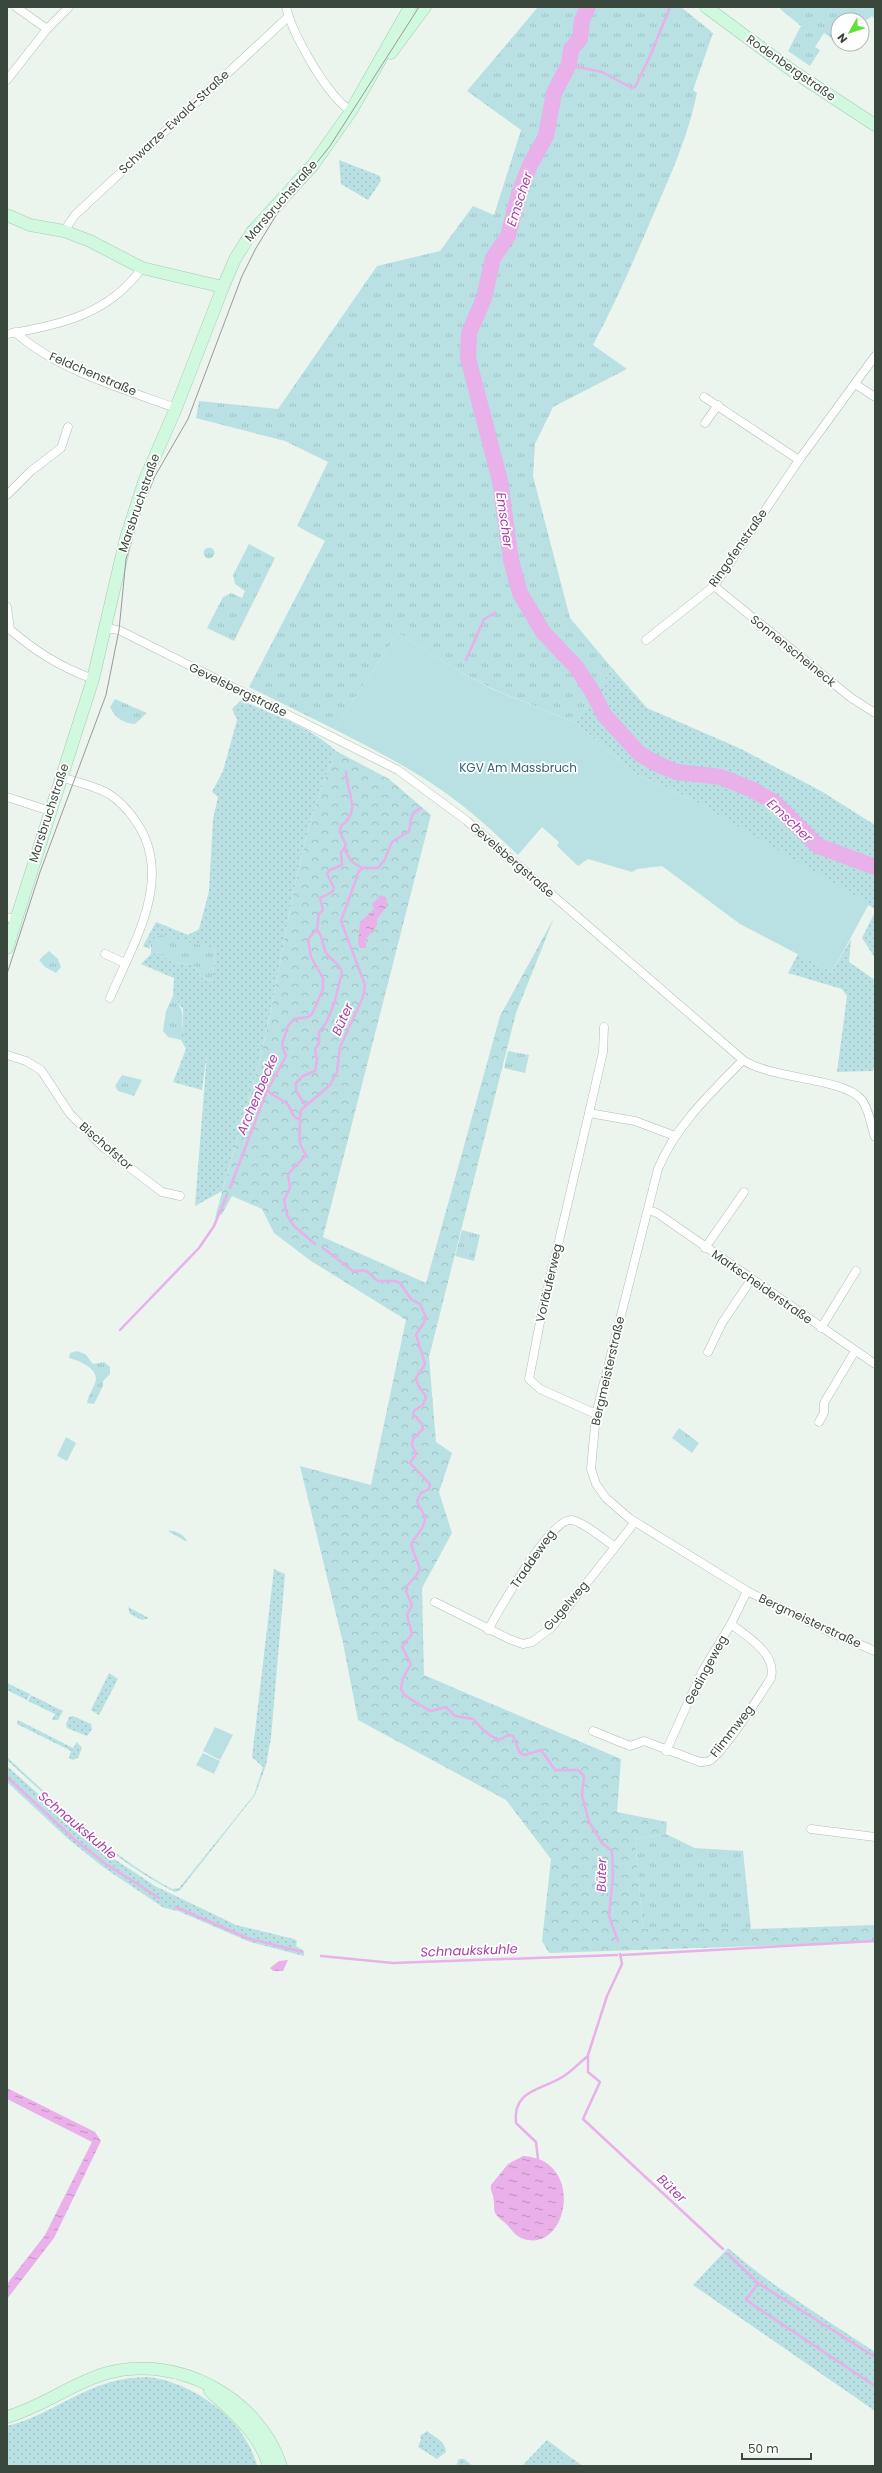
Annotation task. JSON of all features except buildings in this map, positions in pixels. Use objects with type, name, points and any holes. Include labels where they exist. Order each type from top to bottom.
[{"type":"street","points":[[16,7],[47,29]]},
{"type":"street","points":[[7,80],[47,29],[69,7]]},
{"type":"street","points":[[286,7],[288,17],[296,35],[314,66],[342,105],[351,112]]},
{"type":"street","name":"Marsbruchstraße","points":[[7,948],[11,919],[50,811],[93,679],[126,538],[145,479],[176,408],[223,287],[235,259],[252,232],[316,161],[351,112],[410,7]]},
{"type":"street","name":"Marsbruchstraße","points":[[371,78],[425,7]]},
{"type":"street","name":"Rodenbergstraße","points":[[708,7],[794,72],[875,125]]},
{"type":"street","name":"Schwarze-Ewald-Straße","points":[[64,231],[75,214],[288,17]]},
{"type":"street","points":[[7,215],[30,225],[64,231],[108,249],[142,268],[223,287]]},
{"type":"street","points":[[11,333],[76,317],[104,305],[129,286],[142,268]]},
{"type":"street","name":"Feldchenstraße","points":[[11,333],[56,360],[123,389],[176,408]]},
{"type":"street","name":"Ringofenstraße","points":[[646,640],[714,586],[799,460],[875,356]]},
{"type":"street","points":[[855,384],[875,397]]},
{"type":"street","points":[[704,397],[799,460]]},
{"type":"street","points":[[705,423],[718,405]]},
{"type":"street","points":[[7,494],[31,471],[60,448],[68,427]]},
{"type":"street","name":"Sonnenscheineck","points":[[714,586],[850,697],[875,713]]},
{"type":"street","points":[[7,607],[9,629],[40,654],[67,669],[93,679]]},
{"type":"street","name":"Gevelsbergstraße","points":[[104,628],[119,630],[398,770],[467,821],[743,1060],[762,1069],[853,1092],[864,1105],[875,1137]]},
{"type":"street","points":[[60,778],[98,788],[116,799],[138,824],[148,845],[152,874],[148,904],[142,925],[110,998]]},
{"type":"street","points":[[7,797],[50,811]]},
{"type":"street","points":[[105,954],[125,963]]},
{"type":"street","name":"Vorläuferweg","points":[[596,1414],[540,1390],[529,1379],[542,1311],[603,1052],[604,1027]]},
{"type":"street","name":"Bischofstor","points":[[7,1054],[26,1061],[41,1070],[70,1114],[104,1148],[162,1192],[180,1196]]},
{"type":"street","name":"Bergmeisterstraße","points":[[743,1060],[715,1087],[675,1136],[658,1168],[596,1414],[591,1469],[596,1484],[606,1498],[635,1522],[747,1591],[830,1632],[875,1651]]},
{"type":"street","points":[[589,1113],[635,1121],[675,1136]]},
{"type":"street","points":[[705,1248],[744,1192]]},
{"type":"street","name":"Markscheiderstraße","points":[[648,1210],[657,1213],[751,1280],[875,1364]]},
{"type":"street","points":[[821,1328],[856,1271]]},
{"type":"street","points":[[708,1352],[722,1323],[751,1280]]},
{"type":"street","points":[[819,1422],[824,1413],[824,1402],[855,1351]]},
{"type":"street","name":"Traddeweg","points":[[488,1630],[519,1578],[555,1528],[564,1520],[572,1520],[580,1524],[615,1547]]},
{"type":"street","name":"Gugelweg","points":[[435,1602],[488,1630],[523,1644],[532,1642],[551,1628],[635,1522]]},
{"type":"street","name":"Gedingeweg","points":[[666,1751],[702,1672],[732,1624],[747,1591]]},
{"type":"street","name":"Flimmweg","points":[[593,1731],[630,1746],[644,1741],[688,1759],[708,1761],[716,1756],[746,1716],[771,1678],[772,1671],[766,1654],[732,1624]]},
{"type":"street","points":[[811,1829],[875,1836]]},
{"type":"street","points":[[7,2417],[25,2412],[91,2379],[108,2373],[139,2369],[170,2371],[200,2382],[229,2396],[251,2416],[269,2439],[281,2466]]},
{"type":"street","points":[[200,2382],[240,2418],[258,2442],[269,2466]]},
{"type":"green space","points":[[538,7],[681,7],[713,33],[693,90],[697,93],[689,126],[677,158],[624,283],[593,345],[627,369],[553,407],[535,444],[533,476],[570,618],[612,668],[576,723],[493,689],[455,669],[398,633],[334,729],[249,687],[325,541],[297,526],[328,462],[285,441],[196,418],[199,401],[278,409],[377,266],[440,251],[473,206],[494,215],[521,130],[467,91]]},
{"type":"green space","points":[[781,7],[875,7],[875,20],[872,16],[870,17],[870,12],[830,12],[830,37],[824,33],[815,47],[820,50],[810,66],[788,51],[801,26],[780,9]]},
{"type":"green space","points":[[339,160],[380,176],[381,181],[368,200],[341,184]]},
{"type":"green space","points":[[249,544],[275,558],[234,641],[207,628],[223,597],[231,593],[242,598],[245,591],[235,584],[233,575]]},
{"type":"green space","points":[[207,548],[211,548],[213,549],[213,557],[207,558],[204,555],[204,551]]},
{"type":"green space","name":"KGV Am Massbruch","points":[[398,633],[455,669],[492,689],[576,723],[636,774],[693,800],[868,903],[869,904],[832,972],[740,924],[662,866],[637,869],[632,872],[588,859],[578,866],[557,846],[559,842],[542,827],[518,855],[470,812],[433,784],[384,755],[334,729]]},
{"type":"green space","points":[[612,668],[647,708],[739,748],[821,791],[875,825],[875,909],[693,800],[636,774],[576,723]]},
{"type":"green space","points":[[115,699],[147,713],[135,724],[123,721],[114,714],[110,707]]},
{"type":"green space","points":[[241,700],[303,728],[326,742],[336,751],[323,783],[304,848],[265,1037],[248,1104],[222,1191],[195,1206],[207,1053],[202,1090],[173,1082],[186,1049],[181,1040],[185,1035],[183,1030],[183,1009],[173,996],[174,978],[141,964],[151,954],[160,952],[171,961],[183,964],[193,964],[201,977],[212,981],[216,949],[151,940],[150,949],[143,946],[156,922],[188,935],[199,929],[209,891],[213,819],[218,797],[212,792],[223,771],[237,720],[232,709]]},
{"type":"green space","points":[[336,751],[389,779],[431,815],[323,1237],[426,1283],[500,1016],[554,918],[516,1013],[429,1357],[436,1442],[452,1453],[439,1492],[452,1533],[422,1588],[424,1675],[621,1759],[617,1812],[667,1822],[666,1834],[635,1839],[643,1929],[751,1929],[875,1925],[875,1942],[549,1953],[542,1941],[551,1859],[506,1800],[358,1720],[343,1643],[300,1466],[371,1485],[406,1320],[311,1261],[274,1233],[262,1209],[232,1196],[222,1214],[215,1218],[264,1041],[304,848],[323,783]]},
{"type":"green space","points":[[875,912],[875,958],[862,938]]},
{"type":"green space","points":[[161,935],[216,949],[212,981],[201,977],[193,964],[183,964],[171,961],[160,952],[151,954],[151,940]]},
{"type":"green space","points":[[851,939],[849,962],[875,980],[875,1062],[873,1071],[837,1072],[847,996],[842,989],[788,973],[798,954],[832,972]]},
{"type":"green space","points":[[49,951],[58,959],[61,967],[56,973],[45,967],[39,960]]},
{"type":"green space","points":[[173,996],[178,1002],[182,1012],[182,1025],[185,1035],[181,1040],[168,1037],[163,1031],[166,1011]]},
{"type":"green space","points":[[508,1051],[529,1055],[525,1073],[504,1068]]},
{"type":"green space","points":[[122,1075],[142,1080],[134,1096],[118,1091],[115,1086]]},
{"type":"green space","points":[[462,1230],[480,1235],[474,1261],[455,1256]]},
{"type":"green space","points":[[77,1351],[85,1354],[93,1364],[104,1362],[110,1367],[110,1374],[103,1381],[103,1386],[94,1404],[87,1403],[96,1379],[95,1375],[86,1365],[69,1358],[70,1353]]},
{"type":"green space","points":[[679,1428],[699,1443],[692,1453],[672,1438]]},
{"type":"green space","points":[[66,1437],[76,1443],[67,1461],[57,1456]]},
{"type":"green space","points":[[168,1531],[174,1531],[184,1537],[187,1542]]},
{"type":"green space","points":[[274,1569],[285,1574],[271,1738],[266,1765],[255,1795],[180,1890],[175,1892],[129,1865],[108,1849],[7,1760],[7,1757],[65,1811],[127,1861],[172,1889],[179,1888],[254,1795],[263,1767],[252,1757]]},
{"type":"green space","points":[[128,1607],[149,1618],[142,1620],[130,1614]]},
{"type":"green space","points":[[109,1673],[118,1679],[99,1715],[91,1710]]},
{"type":"green space","points":[[7,1683],[30,1694],[27,1700],[7,1690]]},
{"type":"green space","points":[[31,1695],[63,1711],[58,1720],[52,1720],[55,1714],[28,1701]]},
{"type":"green space","points":[[73,1716],[91,1724],[92,1729],[87,1736],[67,1728],[66,1724],[69,1717]]},
{"type":"green space","points":[[18,1720],[73,1748],[77,1742],[82,1748],[78,1758],[73,1760],[69,1758],[71,1751],[17,1724]]},
{"type":"green space","points":[[215,1727],[233,1735],[220,1760],[203,1751]]},
{"type":"green space","points":[[203,1753],[220,1761],[214,1774],[196,1765]]},
{"type":"green space","points":[[7,1766],[101,1850],[155,1886],[236,1925],[294,1939],[297,1941],[296,1946],[304,1951],[304,1956],[250,1942],[178,1911],[164,1908],[103,1867],[67,1838],[7,1782]]},
{"type":"green space","points":[[666,1834],[695,1848],[743,1851],[751,1929],[643,1929],[635,1839]]},
{"type":"green space","points":[[728,2248],[781,2290],[875,2352],[875,2411],[693,2285]]},
{"type":"green space","points":[[149,2377],[183,2387],[216,2406],[230,2419],[242,2434],[251,2449],[257,2466],[7,2466],[7,2426],[26,2420],[75,2396],[109,2383]]},
{"type":"green space","points":[[427,2431],[440,2440],[446,2448],[446,2452],[437,2459],[418,2447],[421,2439],[420,2436]]},
{"type":"green space","points":[[547,2440],[566,2454],[557,2466],[522,2466]]},
{"type":"green space","points":[[566,2454],[583,2466],[557,2466]]},
{"type":"green space","points":[[459,2459],[464,2459],[473,2466],[456,2466]]},
{"type":"water","points":[[381,895],[386,897],[387,906],[377,919],[377,925],[366,939],[366,948],[360,948],[358,944],[360,922],[374,909],[372,904]]},
{"type":"water","points":[[288,1960],[283,1971],[273,1971],[270,1968],[279,1961]]},
{"type":"water","points":[[7,2088],[95,2132],[101,2141],[54,2238],[7,2299],[7,2284],[45,2235],[92,2142],[7,2099]]},
{"type":"water","points":[[523,2156],[543,2161],[556,2172],[563,2187],[564,2204],[560,2220],[551,2232],[539,2240],[524,2239],[518,2236],[495,2213],[494,2210],[491,2185],[508,2164]]},
{"type":"waterway","name":"Emscher","points":[[588,7],[582,20],[580,39],[571,49],[569,64],[554,93],[546,136],[530,165],[519,193],[508,236],[493,258],[484,298],[469,333],[468,358],[500,481],[511,560],[520,593],[543,632],[576,667],[592,691],[604,715],[640,754],[657,764],[677,772],[721,777],[753,790],[774,802],[818,846],[875,867]]},
{"type":"waterway","points":[[568,65],[602,72],[632,88],[635,87],[651,54],[670,7]]},
{"type":"waterway","name":"Büter","points":[[518,600],[523,599]]},
{"type":"waterway","name":"Büter","points":[[466,660],[484,619],[495,613]]},
{"type":"waterway","name":"Archenbecke","points":[[230,1188],[266,1093],[286,1056],[282,1044],[288,1026],[294,1019],[308,1017],[312,1014],[323,989],[323,978],[311,957],[308,939],[317,929],[319,914],[323,910],[320,898],[332,892],[334,888],[327,874],[330,870],[342,865],[341,853],[346,845],[340,832],[341,826],[351,814],[352,808],[346,772]]},
{"type":"waterway","name":"Büter","points":[[315,1244],[294,1226],[287,1215],[284,1200],[290,1188],[288,1174],[306,1155],[300,1141],[301,1110],[330,1085],[337,1072],[340,1047],[363,997],[365,985],[341,921],[359,871],[362,868],[378,868],[385,859],[392,842],[409,831],[412,815],[421,808]]},
{"type":"waterway","points":[[344,849],[352,862],[362,868]]},
{"type":"waterway","points":[[306,1106],[296,1091],[296,1083],[303,1076],[315,1071],[317,1060],[315,1049],[319,1043],[319,1032],[326,1023],[334,1004],[342,972],[339,966],[326,953],[317,930]]},
{"type":"waterway","points":[[267,1090],[286,1103],[293,1115],[299,1119]]},
{"type":"waterway","name":"Archenbecke","points":[[120,1330],[199,1248],[214,1226],[227,1195]]},
{"type":"waterway","name":"Büter","points":[[323,1248],[353,1271],[366,1271],[378,1281],[395,1281],[400,1283],[411,1299],[420,1304],[425,1315],[425,1321],[416,1335],[425,1364],[416,1378],[418,1385],[426,1397],[423,1405],[415,1410],[413,1414],[422,1424],[423,1429],[413,1439],[412,1445],[416,1454],[410,1463],[430,1484],[429,1489],[421,1493],[417,1501],[425,1519],[425,1523],[411,1545],[420,1569],[406,1587],[406,1592],[412,1605],[407,1615],[412,1634],[402,1647],[411,1664],[403,1678],[401,1689],[404,1695],[430,1711],[446,1707],[455,1716],[473,1719],[488,1734],[499,1740],[509,1735],[513,1736],[520,1753],[525,1755],[541,1750],[555,1770],[578,1770],[584,1776],[582,1795],[589,1822],[602,1843],[612,1851],[613,1875],[609,1916],[618,1941]]},
{"type":"waterway","name":"Schnaukskuhle","points":[[7,1777],[75,1840],[106,1864],[159,1898]]},
{"type":"waterway","name":"Schnaukskuhle","points":[[176,1907],[247,1938],[302,1952]]},
{"type":"waterway","points":[[622,1955],[875,1941]]},
{"type":"waterway","name":"Büter","points":[[620,1954],[622,1964],[607,1996],[588,2055],[588,2072],[600,2082],[583,2119],[723,2249]]},
{"type":"waterway","name":"Schnaukskuhle","points":[[321,1956],[393,1963],[617,1955]]},
{"type":"waterway","points":[[538,2159],[536,2142],[516,2123],[516,2112],[519,2103],[531,2092],[564,2076],[588,2056]]},
{"type":"waterway","name":"Büter","points":[[728,2254],[758,2283],[746,2300],[875,2386]]},
{"type":"waterway","points":[[758,2283],[875,2357]]},
{"type":"tram line","points":[[7,974],[40,872],[106,695],[119,630],[126,559],[139,515],[155,476],[188,419],[242,276],[256,248],[280,209],[330,146],[419,7]]}]
